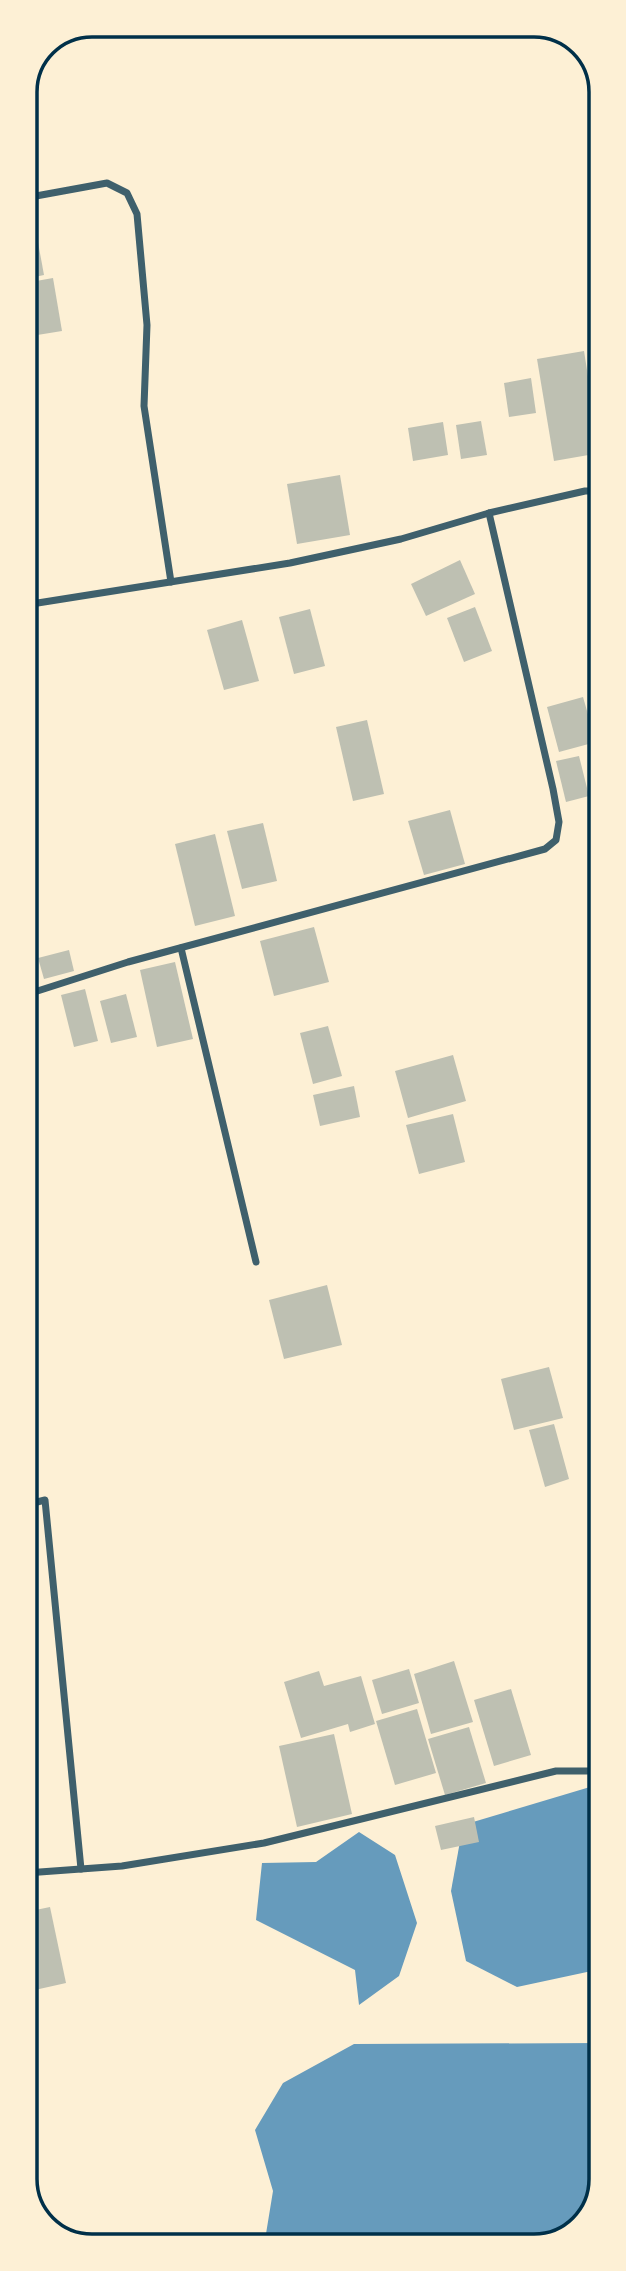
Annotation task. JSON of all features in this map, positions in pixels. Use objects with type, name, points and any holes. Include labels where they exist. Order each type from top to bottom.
[{"type":"street","points":[[37,196],[107,183],[127,193],[137,214],[147,325],[144,406],[170,582]]},
{"type":"street","points":[[37,603],[352,550],[489,513],[589,491]]},
{"type":"street","points":[[37,991],[181,948],[545,849],[556,840],[559,822],[553,789],[489,513]]},
{"type":"street","points":[[181,948],[256,1262]]},
{"type":"street","points":[[37,1502],[45,1500],[80,1869]]},
{"type":"street","points":[[37,1871],[122,1866],[264,1843],[556,1772],[589,1771]]},
{"type":"water","points":[[589,1787],[589,1972],[517,1987],[466,1961],[451,1891],[463,1825]]},
{"type":"water","points":[[359,1832],[395,1855],[417,1923],[399,1976],[359,2005],[355,1970],[256,1920],[262,1863],[316,1862]]},
{"type":"water","points":[[589,2043],[589,2179],[582,2207],[562,2227],[534,2234],[266,2234],[273,2191],[255,2130],[283,2083],[354,2044]]},
{"type":"building","points":[[37,237],[44,275],[37,276]]},
{"type":"building","points":[[53,278],[62,331],[37,335],[37,281]]},
{"type":"building","points":[[584,351],[589,383],[589,455],[554,461],[537,359]]},
{"type":"building","points":[[531,378],[536,413],[509,417],[504,383]]},
{"type":"building","points":[[481,421],[487,455],[461,459],[456,425]]},
{"type":"building","points":[[443,422],[448,455],[413,461],[408,428]]},
{"type":"building","points":[[340,475],[350,535],[297,544],[287,484]]},
{"type":"building","points":[[460,560],[475,594],[426,616],[411,584]]},
{"type":"building","points":[[475,607],[492,651],[464,662],[447,618]]},
{"type":"building","points":[[310,609],[325,666],[294,674],[279,617]]},
{"type":"building","points":[[242,620],[259,681],[224,690],[207,630]]},
{"type":"building","points":[[583,697],[589,718],[589,744],[559,752],[547,707]]},
{"type":"building","points":[[367,720],[384,794],[353,801],[336,727]]},
{"type":"building","points":[[579,756],[589,796],[566,802],[556,761]]},
{"type":"building","points":[[450,810],[465,864],[424,875],[408,821]]},
{"type":"building","points":[[263,823],[277,881],[242,889],[227,831]]},
{"type":"building","points":[[215,834],[235,916],[195,926],[175,844]]},
{"type":"building","points":[[314,927],[329,982],[274,996],[260,941]]},
{"type":"building","points":[[69,950],[74,971],[44,979],[38,958]]},
{"type":"building","points":[[175,962],[193,1039],[157,1047],[140,970]]},
{"type":"building","points":[[85,989],[98,1041],[74,1047],[61,995]]},
{"type":"building","points":[[126,994],[137,1037],[111,1043],[100,1001]]},
{"type":"building","points":[[328,1026],[342,1076],[313,1084],[300,1033]]},
{"type":"building","points":[[453,1055],[466,1101],[408,1118],[395,1071]]},
{"type":"building","points":[[354,1086],[360,1117],[320,1126],[313,1095]]},
{"type":"building","points":[[453,1114],[465,1162],[419,1174],[406,1125]]},
{"type":"building","points":[[327,1285],[342,1345],[284,1359],[269,1300]]},
{"type":"building","points":[[549,1367],[563,1418],[514,1430],[501,1379]]},
{"type":"building","points":[[554,1424],[569,1479],[545,1487],[529,1430]]},
{"type":"building","points":[[454,1661],[473,1722],[431,1734],[414,1674]]},
{"type":"building","points":[[409,1669],[419,1703],[382,1714],[372,1680]]},
{"type":"building","points":[[319,1671],[324,1686],[361,1676],[375,1724],[350,1732],[348,1724],[301,1738],[284,1682]]},
{"type":"building","points":[[511,1689],[531,1755],[494,1766],[474,1700]]},
{"type":"building","points":[[417,1709],[436,1773],[395,1785],[376,1721]]},
{"type":"building","points":[[469,1727],[486,1783],[445,1795],[428,1739]]},
{"type":"building","points":[[334,1734],[352,1814],[297,1827],[279,1746]]},
{"type":"building","points":[[474,1817],[479,1842],[441,1850],[435,1826]]},
{"type":"building","points":[[50,1907],[66,1983],[37,1990],[37,1910]]}]
